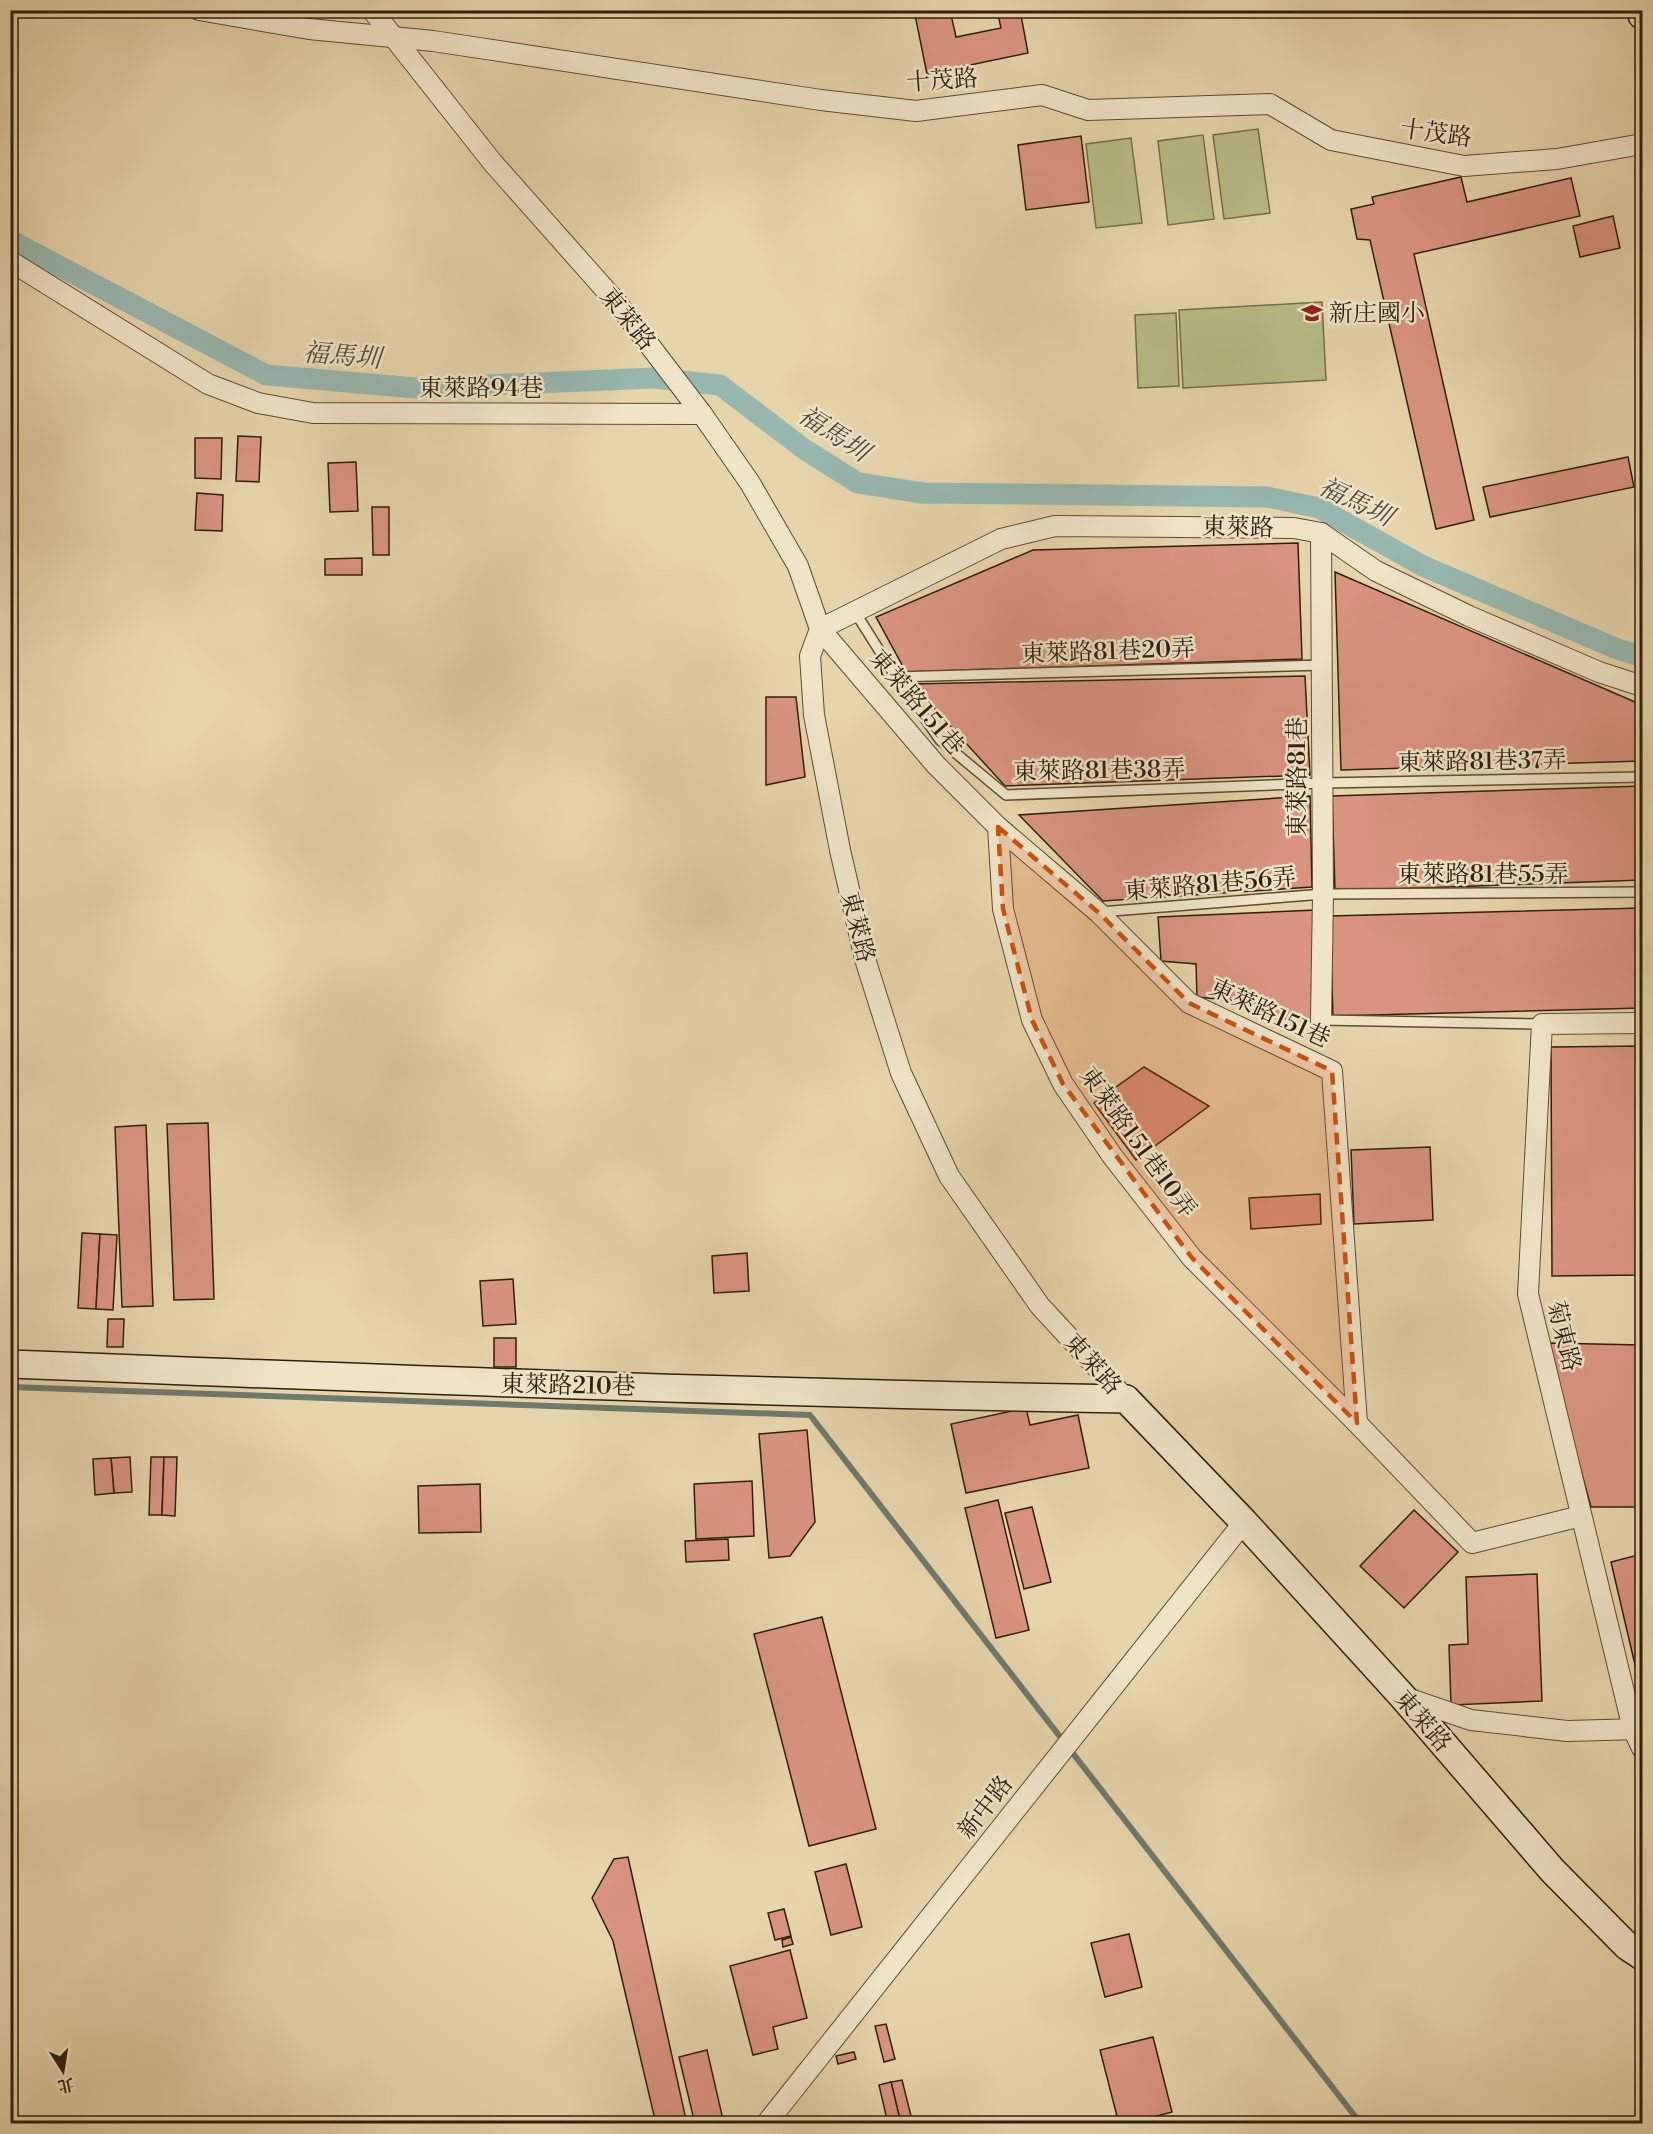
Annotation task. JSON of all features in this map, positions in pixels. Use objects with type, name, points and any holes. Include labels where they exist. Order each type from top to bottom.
[{"type":"street","name":"十茂路","points":[[199,10],[309,29],[433,41],[820,100],[916,111],[1042,95],[1088,110],[1270,104],[1331,140],[1464,166],[1557,159],[1642,144]]},
{"type":"street","name":"東萊路","points":[[372,10],[493,163],[618,304],[702,414],[750,483],[798,566],[820,629],[810,656],[814,715],[840,850],[865,959],[901,1073],[949,1176],[1040,1306],[1126,1400],[1244,1522],[1403,1697],[1552,1870],[1627,1947],[1642,1956]]},
{"type":"street","points":[[1641,10],[1642,15]]},
{"type":"street","name":"東萊路94巷","points":[[10,261],[208,384],[258,403],[313,412],[702,414]]},
{"type":"street","name":"東萊路","points":[[820,629],[1001,539],[1055,526],[1294,528],[1321,533],[1376,571],[1469,616],[1599,672],[1642,686]]},
{"type":"street","name":"東萊路81巷","points":[[1321,533],[1323,783],[1321,1020]]},
{"type":"street","name":"東萊路151巷","points":[[820,629],[936,765],[998,826],[1099,912],[1189,1004],[1332,1071],[1357,1423]]},
{"type":"street","name":"東萊路151巷10弄","points":[[998,826],[1003,909],[1032,1020],[1063,1084],[1113,1157],[1192,1258],[1357,1423]]},
{"type":"street","points":[[1542,1024],[1642,1023]]},
{"type":"street","name":"菊東路","points":[[1542,1024],[1528,1294],[1581,1516],[1642,1748]]},
{"type":"street","name":"東萊路210巷","points":[[10,1364],[476,1383],[1126,1400]]},
{"type":"street","points":[[1357,1423],[1472,1543],[1581,1516]]},
{"type":"street","name":"新中路","points":[[766,2124],[1244,1522]]},
{"type":"street","points":[[1403,1697],[1471,1720],[1566,1731],[1638,1729]]},
{"type":"lane","name":"東萊路81巷38弄","points":[[855,612],[940,740],[1006,795],[1323,783]]},
{"type":"lane","name":"東萊路81巷20弄","points":[[896,676],[1322,665]]},
{"type":"lane","name":"東萊路81巷37弄","points":[[1323,783],[1642,777]]},
{"type":"lane","name":"東萊路81巷55弄","points":[[1323,894],[1642,892]]},
{"type":"lane","name":"東萊路81巷56弄","points":[[1099,912],[1323,894]]},
{"type":"lane","points":[[1321,1020],[1542,1024]]},
{"type":"highlighted area","points":[[998,827],[1099,913],[1189,1003],[1332,1071],[1357,1423],[1192,1258],[1063,1084],[1032,1020],[1003,909]]},
{"type":"green space","points":[[1258,129],[1270,213],[1224,219],[1213,135]]},
{"type":"green space","points":[[1203,135],[1214,219],[1168,225],[1158,141]]},
{"type":"green space","points":[[1131,138],[1142,223],[1096,228],[1086,144]]},
{"type":"green space","points":[[1322,302],[1326,380],[1183,388],[1179,310]]},
{"type":"green space","points":[[1176,313],[1179,386],[1138,388],[1135,315]]},
{"type":"building","points":[[914,10],[950,10],[956,37],[1001,28],[997,10],[1020,10],[1028,53],[927,74]]},
{"type":"building","points":[[1081,136],[1089,202],[1026,210],[1018,145]]},
{"type":"building","points":[[1461,177],[1467,202],[1571,178],[1580,216],[1414,254],[1474,520],[1436,529],[1370,240],[1357,239],[1351,209],[1374,204],[1372,197]]},
{"type":"building","points":[[1613,216],[1620,248],[1580,257],[1573,226]]},
{"type":"building","points":[[238,436],[261,437],[259,482],[236,481]]},
{"type":"building","points":[[195,438],[222,438],[221,479],[195,478]]},
{"type":"building","points":[[1628,457],[1634,487],[1490,517],[1483,487]]},
{"type":"building","points":[[356,462],[358,511],[330,512],[328,463]]},
{"type":"building","points":[[197,493],[223,495],[222,531],[195,530]]},
{"type":"building","points":[[372,507],[389,507],[389,555],[373,555]]},
{"type":"building","points":[[1298,543],[1302,659],[906,672],[876,617],[1033,550]]},
{"type":"building","points":[[362,558],[362,575],[325,575],[325,559]]},
{"type":"building","points":[[1335,572],[1642,705],[1642,761],[1341,770]]},
{"type":"building","points":[[1305,676],[1310,775],[1005,786],[912,684]]},
{"type":"building","points":[[766,697],[796,697],[805,777],[766,785]]},
{"type":"building","points":[[1642,786],[1642,880],[1335,891],[1332,796]]},
{"type":"building","points":[[1310,796],[1312,887],[1103,901],[1019,815]]},
{"type":"building","points":[[1642,908],[1642,1008],[1333,1016],[1330,916]]},
{"type":"building","points":[[1316,910],[1315,1022],[1262,1016],[1258,1003],[1197,997],[1196,964],[1161,961],[1158,917]]},
{"type":"building","points":[[1642,1046],[1642,1275],[1552,1276],[1551,1047]]},
{"type":"building","points":[[1144,1067],[1209,1106],[1136,1160],[1094,1103]]},
{"type":"building","points":[[208,1123],[214,1299],[174,1300],[167,1124]]},
{"type":"building","points":[[146,1125],[153,1306],[122,1307],[115,1127]]},
{"type":"building","points":[[1430,1147],[1433,1220],[1354,1224],[1351,1150]]},
{"type":"building","points":[[1320,1194],[1321,1224],[1251,1229],[1249,1198]]},
{"type":"building","points":[[82,1233],[100,1234],[96,1309],[78,1308]]},
{"type":"building","points":[[100,1234],[117,1235],[113,1310],[96,1309]]},
{"type":"building","points":[[747,1253],[749,1291],[714,1293],[712,1256]]},
{"type":"building","points":[[513,1279],[516,1324],[483,1326],[480,1281]]},
{"type":"building","points":[[108,1319],[124,1319],[123,1347],[107,1347]]},
{"type":"building","points":[[494,1338],[516,1338],[516,1367],[494,1367]]},
{"type":"building","points":[[1546,1343],[1642,1345],[1642,1507],[1591,1507]]},
{"type":"building","points":[[1026,1408],[1030,1425],[1078,1415],[1089,1468],[966,1493],[951,1424]]},
{"type":"building","points":[[807,1430],[815,1522],[790,1556],[769,1558],[759,1434]]},
{"type":"building","points":[[130,1457],[132,1492],[114,1493],[111,1458]]},
{"type":"building","points":[[151,1457],[164,1457],[162,1515],[149,1515]]},
{"type":"building","points":[[164,1457],[177,1457],[175,1516],[162,1515]]},
{"type":"building","points":[[111,1458],[114,1493],[95,1495],[93,1459]]},
{"type":"building","points":[[752,1481],[754,1536],[696,1539],[694,1484]]},
{"type":"building","points":[[480,1484],[481,1532],[419,1533],[418,1486]]},
{"type":"building","points":[[998,1500],[1029,1630],[996,1638],[965,1508]]},
{"type":"building","points":[[1032,1507],[1051,1582],[1024,1589],[1005,1513]]},
{"type":"building","points":[[1414,1510],[1458,1552],[1404,1608],[1360,1566]]},
{"type":"building","points":[[728,1539],[729,1560],[686,1562],[685,1541]]},
{"type":"building","points":[[1642,1554],[1642,1681],[1639,1682],[1611,1562]]},
{"type":"building","points":[[1537,1574],[1542,1701],[1451,1705],[1449,1645],[1468,1644],[1466,1577]]},
{"type":"building","points":[[822,1617],[876,1829],[809,1846],[754,1634]]},
{"type":"building","points":[[628,1857],[687,2124],[656,2124],[613,1941],[592,1898],[614,1859]]},
{"type":"building","points":[[846,1864],[862,1927],[831,1935],[815,1872]]},
{"type":"building","points":[[784,1909],[791,1936],[775,1940],[768,1913]]},
{"type":"building","points":[[1129,1934],[1142,1987],[1105,1997],[1091,1943]]},
{"type":"building","points":[[791,1937],[793,1944],[783,1947],[782,1940]]},
{"type":"building","points":[[790,1950],[807,2018],[773,2027],[778,2049],[753,2055],[730,1966]]},
{"type":"building","points":[[886,2024],[895,2059],[884,2062],[875,2026]]},
{"type":"building","points":[[1153,2037],[1172,2112],[1119,2124],[1100,2050]]},
{"type":"building","points":[[707,2050],[724,2124],[695,2124],[679,2057]]},
{"type":"building","points":[[854,2052],[856,2059],[838,2064],[836,2056]]},
{"type":"building","points":[[902,2080],[913,2124],[901,2124],[891,2082]]},
{"type":"building","points":[[891,2082],[901,2124],[888,2124],[879,2085]]},
{"type":"waterway","name":"福馬圳","points":[[10,240],[266,375],[416,388],[654,378],[720,385],[804,449],[858,483],[923,493],[1267,497],[1319,508],[1423,566],[1615,648],[1642,657]]},
{"type":"waterway","points":[[10,1387],[810,1415],[1361,2124]]},
{"type":"place","name":"新庄國小","points":[[1312,313]]}]
